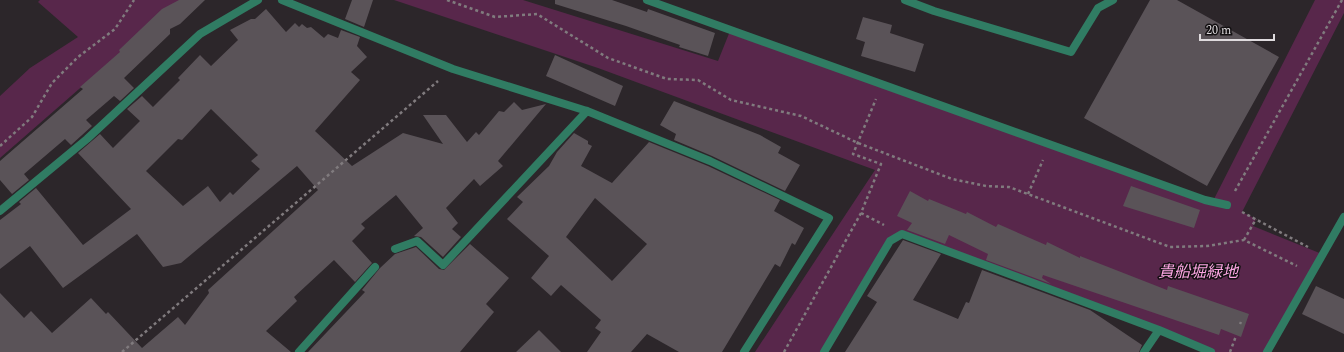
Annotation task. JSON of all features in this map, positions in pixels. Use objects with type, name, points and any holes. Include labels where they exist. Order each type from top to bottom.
[{"type":"street","points":[[0,211],[87,139],[200,34],[258,0]]},
{"type":"street","points":[[282,0],[453,69],[588,111],[710,161],[829,218],[744,352]]},
{"type":"street","points":[[647,0],[1206,200],[1227,204]]},
{"type":"street","points":[[904,0],[934,11],[1071,52],[1098,8],[1113,0]]},
{"type":"street","points":[[395,249],[417,241],[443,265],[588,111]]},
{"type":"street","points":[[1267,352],[1344,217]]},
{"type":"street","points":[[824,352],[890,241],[902,234],[1159,330],[1211,352]]},
{"type":"street","points":[[299,352],[375,267]]},
{"type":"street","points":[[1144,352],[1159,330]]},
{"type":"path","points":[[0,146],[32,117],[52,83],[78,57],[115,29],[134,0]]},
{"type":"path","points":[[447,0],[495,18],[537,14],[608,58],[667,79],[698,80],[731,100],[801,116],[858,143],[952,179],[986,186],[1009,187],[1170,247],[1207,246],[1244,240],[1312,273]]},
{"type":"path","points":[[1322,254],[1227,204],[1342,0]]},
{"type":"path","points":[[122,352],[453,69]]},
{"type":"path","points":[[1028,194],[1050,144]]},
{"type":"path","points":[[861,213],[902,234]]},
{"type":"path","points":[[1244,240],[1256,219]]},
{"type":"path","points":[[1230,352],[1236,336]]},
{"type":"green space","points":[[40,0],[181,0],[0,158],[0,96],[30,68],[78,37],[38,2]]},
{"type":"green space","name":"貴船堀緑地","points":[[394,0],[523,0],[718,61],[730,31],[1213,201],[1315,0],[1344,0],[1344,13],[1242,212],[1256,219],[1253,226],[1322,254],[1267,352],[1211,352],[902,234],[889,241],[824,352],[755,352],[875,170],[598,68]]},
{"type":"building","points":[[179,0],[205,0],[180,24],[170,29],[170,34],[124,78],[134,88],[120,101],[114,96],[86,120],[92,126],[71,145],[65,139],[24,174],[29,180],[12,194],[0,180],[0,161],[83,89],[80,87],[120,52],[119,50],[162,9]]},
{"type":"building","points":[[352,0],[373,0],[364,27],[345,19]]},
{"type":"building","points":[[555,0],[612,0],[647,12],[648,9],[715,33],[708,56],[679,47],[680,45],[626,26],[555,4]]},
{"type":"building","points":[[1150,0],[1177,0],[1279,57],[1207,186],[1084,118]]},
{"type":"building","points":[[266,9],[286,32],[295,23],[299,27],[302,24],[307,28],[311,27],[324,38],[328,34],[338,38],[341,30],[360,37],[357,46],[367,57],[351,72],[360,80],[315,131],[352,166],[403,133],[443,144],[423,115],[446,115],[467,142],[476,132],[479,135],[499,111],[504,112],[514,102],[522,110],[546,104],[498,161],[503,166],[480,186],[474,179],[446,208],[458,223],[452,229],[461,237],[443,257],[421,237],[414,236],[423,228],[396,195],[361,224],[365,228],[352,241],[372,263],[355,282],[334,260],[294,297],[297,301],[266,331],[291,352],[0,352],[0,293],[24,318],[31,311],[52,333],[91,298],[106,314],[108,312],[142,348],[178,317],[185,325],[209,293],[208,290],[318,190],[297,166],[181,263],[163,267],[137,234],[63,288],[30,246],[0,269],[0,220],[21,204],[19,202],[36,188],[83,245],[131,209],[78,153],[100,134],[113,148],[140,121],[127,109],[142,96],[153,107],[180,80],[178,78],[200,55],[211,66],[238,40],[230,30],[251,19],[255,19]],"holes":[[[211,109],[258,155],[251,161],[260,169],[233,195],[230,192],[220,202],[208,186],[183,206],[146,171],[178,139],[182,140]]]},
{"type":"building","points":[[863,17],[892,25],[890,33],[924,44],[915,72],[861,56],[865,42],[856,39]]},
{"type":"building","points":[[555,55],[623,86],[615,106],[546,76]]},
{"type":"building","points":[[674,101],[760,135],[781,147],[778,153],[800,165],[785,191],[712,156],[674,140],[676,134],[660,125]]},
{"type":"building","points":[[574,133],[588,141],[588,144],[592,146],[581,166],[612,183],[649,142],[708,166],[780,200],[774,211],[804,228],[795,245],[792,243],[780,267],[775,264],[722,352],[679,352],[647,334],[631,352],[587,352],[601,332],[595,328],[601,320],[561,285],[551,296],[531,278],[549,256],[507,219],[523,202],[517,197],[549,166],[557,152]],"holes":[[[595,198],[647,244],[612,281],[566,237]]]},
{"type":"building","points":[[1131,186],[1200,210],[1194,228],[1123,206]]},
{"type":"building","points":[[910,191],[928,201],[929,199],[966,214],[967,212],[996,227],[998,224],[1046,245],[1047,242],[1080,258],[1080,256],[1167,290],[1168,286],[1249,314],[1241,337],[1221,329],[1219,335],[1043,275],[1042,278],[1051,284],[986,260],[988,254],[949,235],[945,244],[907,230],[912,223],[897,216]]},
{"type":"building","points":[[903,240],[941,254],[913,300],[958,319],[966,302],[969,303],[982,270],[1090,310],[1142,345],[1139,352],[845,352],[877,302],[867,296]]},
{"type":"building","points":[[470,244],[509,278],[486,304],[494,312],[460,352],[308,352],[365,292],[362,290],[380,268],[395,254],[416,247],[439,269],[444,270]]},
{"type":"building","points":[[1316,286],[1344,299],[1344,334],[1302,314]]},
{"type":"building","points":[[539,330],[561,352],[516,352]]}]
